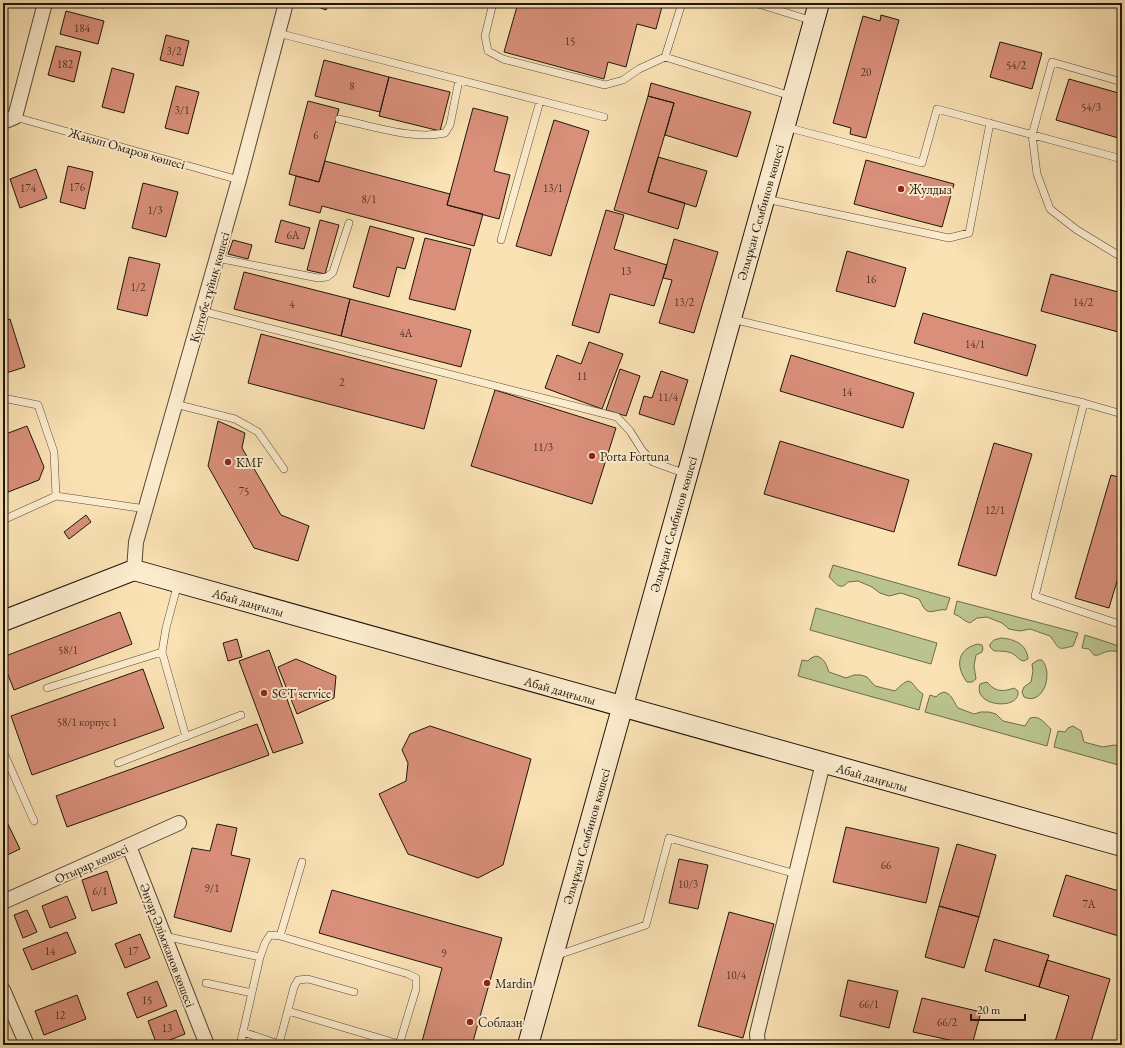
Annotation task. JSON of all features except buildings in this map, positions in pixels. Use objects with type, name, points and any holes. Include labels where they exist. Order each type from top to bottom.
[{"type":"street","name":"Жақып Омаров көшесі","points":[[9,119],[45,3]]},
{"type":"street","name":"Күлтөбе тұйық көшесі","points":[[134,570],[136,542],[239,180],[286,3]]},
{"type":"street","name":"Әлмұқан Сембинов көшесі","points":[[528,1045],[816,12]]},
{"type":"street","name":"Абай даңғылы","points":[[134,570],[1122,846]]},
{"type":"street","points":[[4,618],[134,570]]},
{"type":"street","points":[[758,1045],[757,1034],[823,763]]},
{"type":"street","name":"Отырар көшесі","points":[[3,902],[178,824]]},
{"type":"street","name":"Әнуар Әлімжанов көшесі","points":[[129,846],[207,1045]]},
{"type":"street","points":[[3,990],[27,1045]]},
{"type":"lane","points":[[493,3],[486,36],[488,52],[502,59],[605,84],[623,80],[639,69],[665,57],[793,96]]},
{"type":"lane","points":[[665,57],[682,3]]},
{"type":"lane","points":[[754,3],[816,12]]},
{"type":"lane","points":[[278,33],[604,117]]},
{"type":"lane","points":[[1118,255],[1077,230],[1050,209],[1037,174],[1032,135],[1052,62],[1122,82]]},
{"type":"lane","points":[[339,119],[416,135],[432,136],[445,133],[450,125],[459,80]]},
{"type":"lane","points":[[501,240],[540,101]]},
{"type":"lane","points":[[784,126],[922,163],[936,109],[1122,159]]},
{"type":"lane","name":"Жақып Омаров көшесі","points":[[9,119],[239,180]]},
{"type":"lane","points":[[764,199],[949,238],[969,233],[990,123]]},
{"type":"lane","points":[[217,258],[291,274],[318,278],[327,277],[333,272],[349,223]]},
{"type":"lane","points":[[202,311],[617,417],[630,431],[642,450],[653,462],[687,474]]},
{"type":"lane","points":[[731,319],[1084,403],[1122,414]]},
{"type":"lane","points":[[3,398],[38,405],[54,452],[56,496]]},
{"type":"lane","points":[[1084,403],[1035,596],[1122,625]]},
{"type":"lane","points":[[175,404],[234,419],[258,432],[284,469]]},
{"type":"lane","points":[[3,520],[56,496],[146,509]]},
{"type":"lane","points":[[178,583],[166,628],[162,652],[186,737]]},
{"type":"lane","points":[[47,688],[162,652]]},
{"type":"lane","points":[[118,763],[241,715]]},
{"type":"lane","points":[[3,751],[34,821]]},
{"type":"lane","points":[[553,957],[646,925],[669,838],[796,874]]},
{"type":"lane","points":[[280,936],[302,862]]},
{"type":"lane","points":[[240,1045],[260,957],[265,943],[270,935],[280,936],[408,974],[416,978],[416,989],[399,1044],[288,1010]]},
{"type":"lane","points":[[164,936],[260,957]]},
{"type":"lane","points":[[243,1032],[281,1044],[294,987],[298,980],[308,979],[354,992]]},
{"type":"lane","points":[[206,983],[252,993]]},
{"type":"green space","points":[[833,565],[950,598],[946,610],[931,612],[924,608],[919,599],[901,593],[889,596],[880,593],[872,587],[858,581],[848,582],[845,585],[840,586],[829,577]]},
{"type":"green space","points":[[957,601],[1078,633],[1073,646],[1060,648],[1050,636],[1030,629],[1020,631],[1009,629],[1002,623],[987,617],[977,618],[970,623],[954,614]]},
{"type":"green space","points":[[816,608],[937,643],[931,664],[810,630]]},
{"type":"green space","points":[[1085,635],[1122,647],[1122,653],[1110,651],[1099,655],[1094,655],[1089,649],[1082,648]]},
{"type":"green space","points":[[1001,638],[1019,643],[1025,650],[1028,659],[1024,661],[1010,653],[994,651],[990,647],[990,644],[994,640]]},
{"type":"green space","points":[[978,644],[982,645],[983,648],[982,652],[976,655],[974,666],[976,679],[972,682],[967,682],[961,670],[960,659],[966,650],[971,646]]},
{"type":"green space","points":[[816,656],[823,660],[829,672],[846,678],[854,675],[861,675],[867,677],[875,686],[895,691],[905,682],[911,682],[923,694],[919,710],[798,676],[802,660],[808,661]]},
{"type":"green space","points":[[1038,660],[1042,660],[1045,666],[1047,680],[1041,693],[1037,697],[1031,699],[1024,697],[1022,692],[1024,687],[1031,682],[1033,671],[1032,664]]},
{"type":"green space","points":[[987,682],[993,688],[999,690],[1014,688],[1018,691],[1017,697],[1012,702],[1005,704],[989,702],[983,698],[979,692],[980,684]]},
{"type":"green space","points":[[944,692],[951,696],[958,708],[974,714],[989,712],[996,714],[1003,721],[1025,726],[1030,718],[1033,717],[1039,719],[1051,729],[1047,746],[925,712],[930,695],[936,697]]},
{"type":"green space","points":[[1073,726],[1081,731],[1084,742],[1103,747],[1114,745],[1122,747],[1122,766],[1054,747],[1058,731],[1065,732],[1068,728]]},
{"type":"place","name":"Жулдыз","points":[[901,189]]},
{"type":"place","name":"Porta Fortuna","points":[[592,456]]},
{"type":"place","name":"KMF","points":[[228,462]]},
{"type":"place","name":"SCT service","points":[[264,693]]},
{"type":"place","name":"Mardin","points":[[487,983]]},
{"type":"place","name":"Соблазн","points":[[470,1022]]}]
